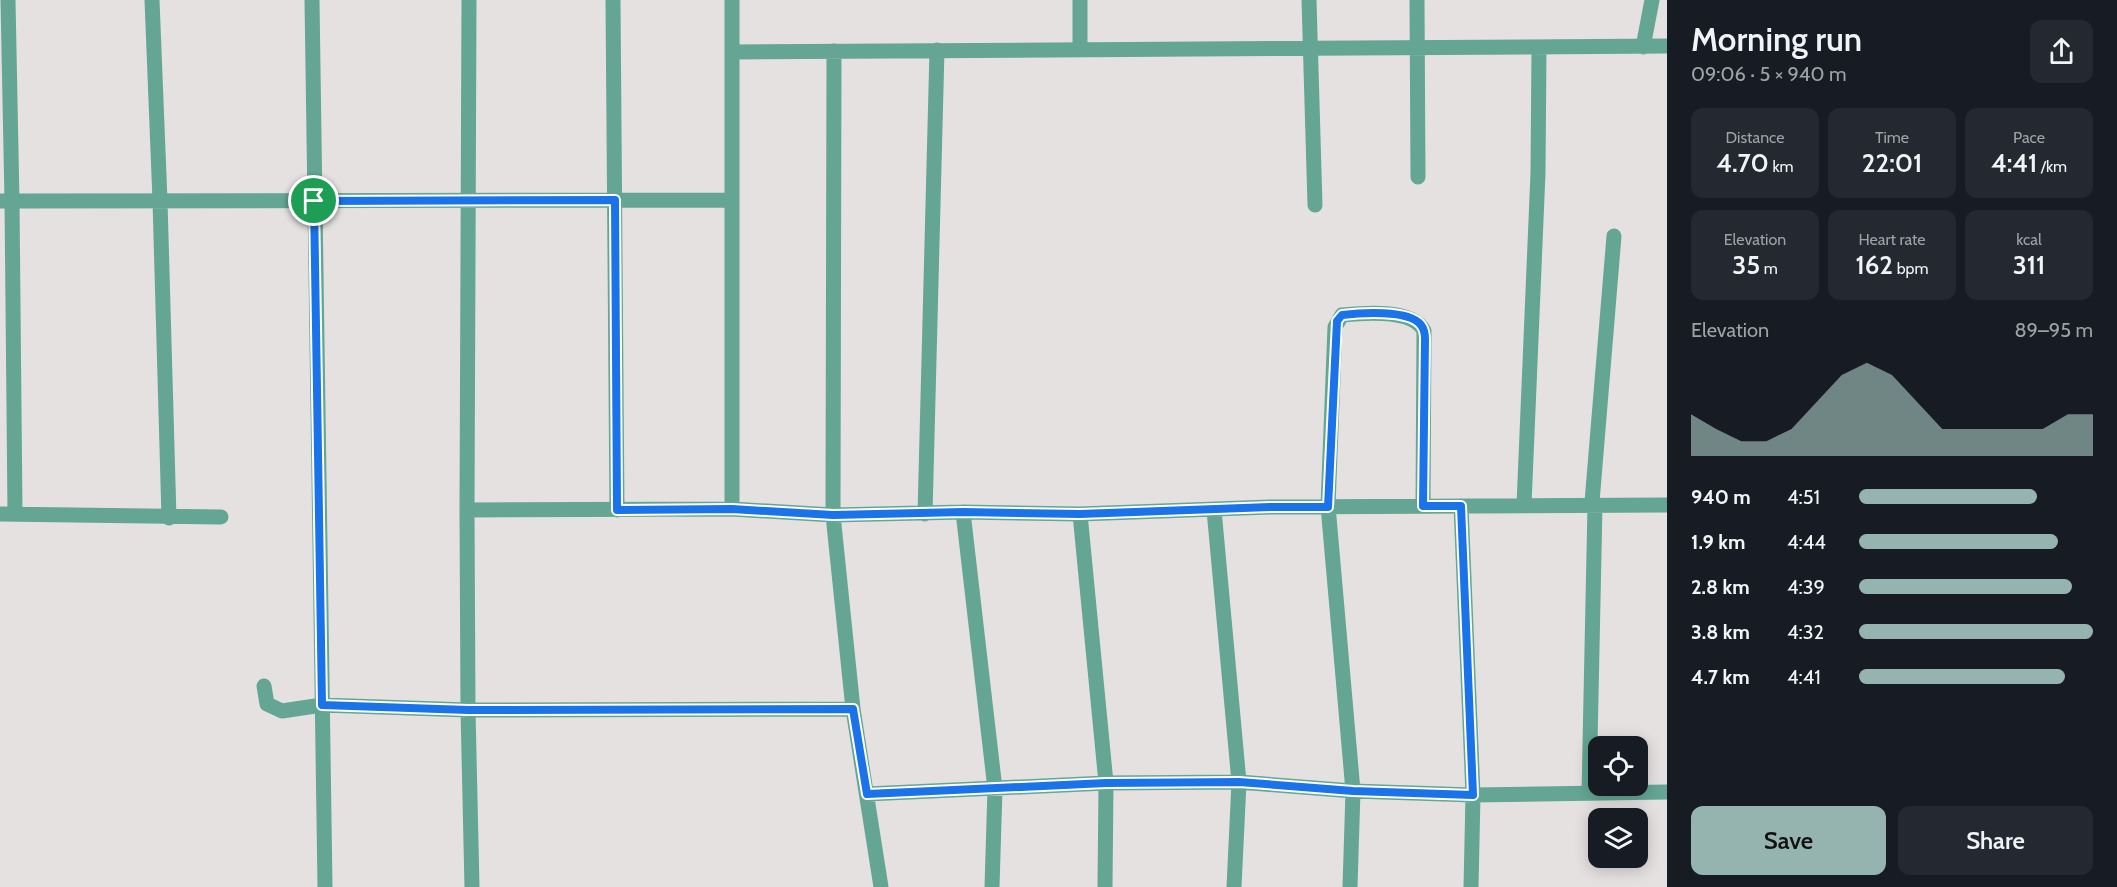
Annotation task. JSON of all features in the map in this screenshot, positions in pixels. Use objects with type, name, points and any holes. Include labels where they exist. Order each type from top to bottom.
[{"type":"street","points":[[8,0],[6,201],[8,514],[220,517]]},
{"type":"street","points":[[152,0],[169,518]]},
{"type":"street","points":[[312,0],[325,887]]},
{"type":"street","points":[[469,0],[467,510],[472,887]]},
{"type":"street","points":[[614,0],[617,510]]},
{"type":"street","points":[[732,0],[732,509]]},
{"type":"street","points":[[1080,0],[1080,50]]},
{"type":"street","points":[[1309,0],[1315,205]]},
{"type":"street","points":[[1417,0],[1418,177]]},
{"type":"street","points":[[1643,47],[1652,0]]},
{"type":"street","points":[[733,52],[1667,46]]},
{"type":"street","points":[[1524,506],[1538,173],[1539,47]]},
{"type":"street","points":[[834,51],[833,515],[853,709],[881,887]]},
{"type":"street","points":[[925,513],[937,51]]},
{"type":"street","points":[[6,201],[731,200]]},
{"type":"street","points":[[1590,736],[1595,505],[1592,502],[1614,236]]},
{"type":"street","points":[[1350,887],[1353,791],[1328,507],[1335,327],[1342,315],[1366,312],[1403,316],[1421,324],[1424,331],[1423,506]]},
{"type":"street","points":[[467,510],[732,509],[833,515],[963,512],[1080,514],[1328,507],[1667,505]]},
{"type":"street","points":[[1461,506],[1473,795],[1471,887]]},
{"type":"street","points":[[1214,510],[1239,782],[1234,887]]},
{"type":"street","points":[[963,512],[995,789],[992,887]]},
{"type":"street","points":[[1080,514],[1106,783],[1105,887]]},
{"type":"street","points":[[264,686],[267,704],[282,711],[322,705],[468,710],[853,709]]},
{"type":"street","points":[[867,794],[1106,783],[1239,782],[1353,791],[1473,795],[1588,793]]},
{"type":"street","points":[[1648,792],[1667,792]]},
{"type":"route","points":[[615,200],[617,510],[732,509],[833,515],[963,512],[1080,514],[1328,507],[1337,321],[1342,315],[1366,312],[1403,316],[1415,320],[1421,324],[1425,339],[1423,506],[1461,506],[1473,795],[1353,791],[1239,782],[1106,783],[867,794],[853,709],[468,710],[322,705],[314,201],[615,200]]}]
